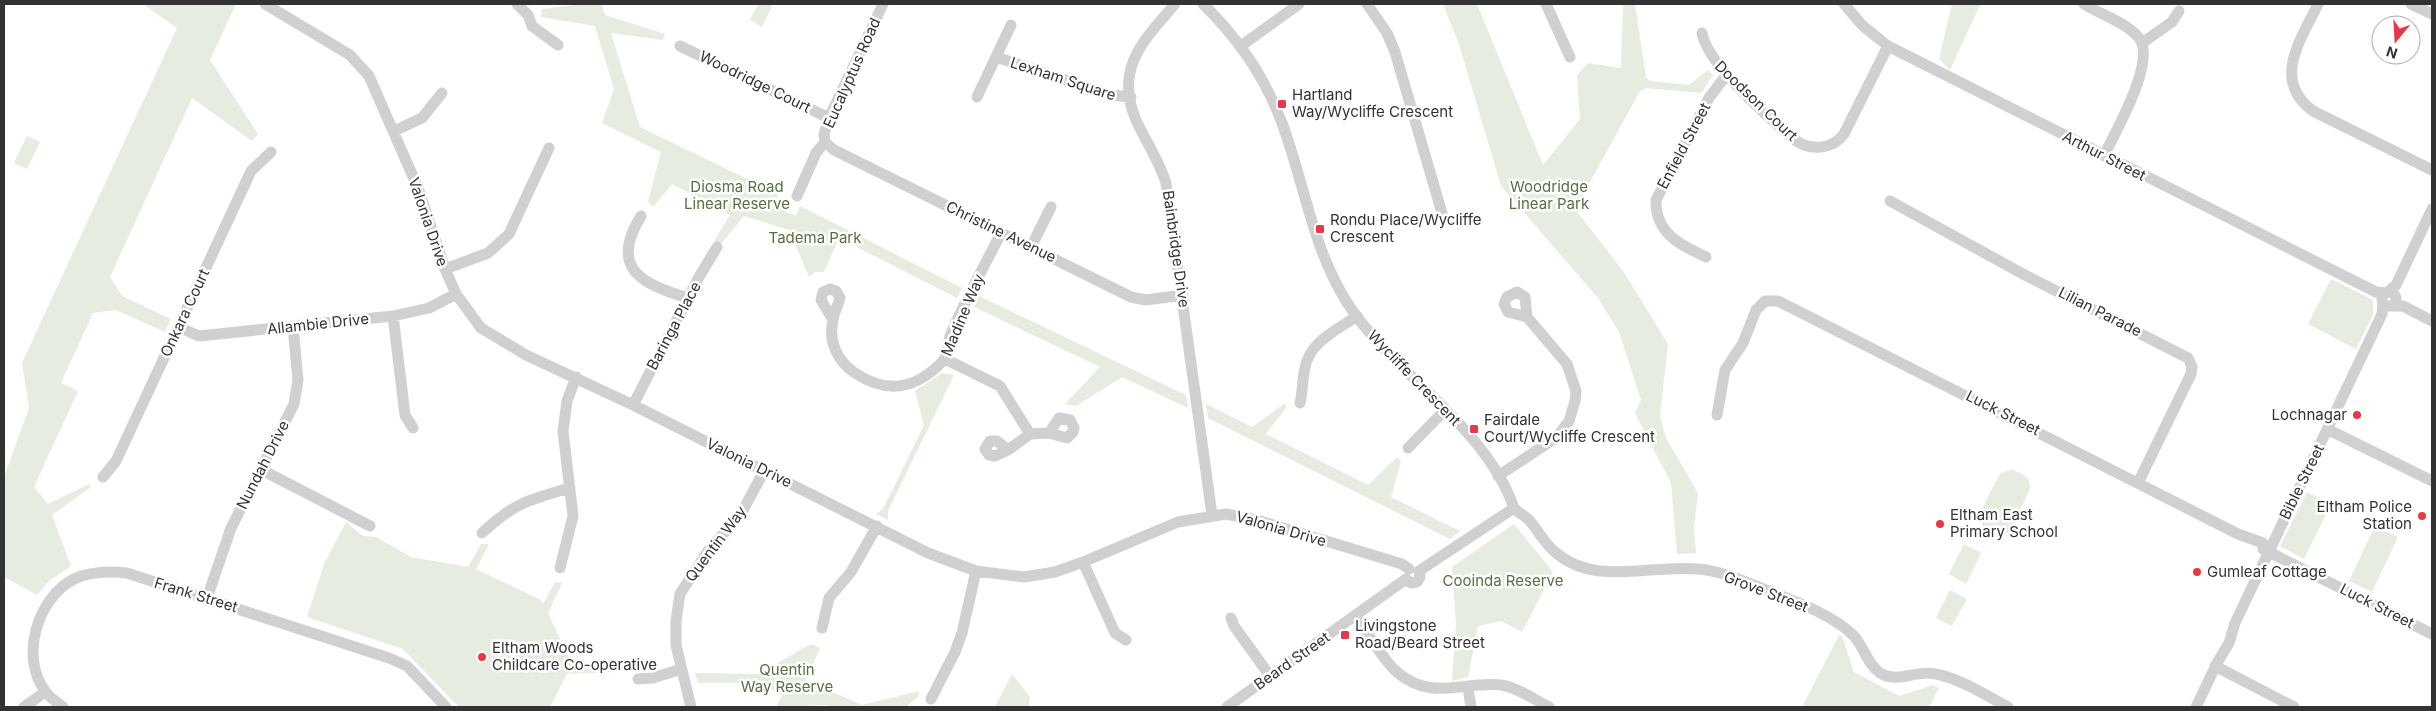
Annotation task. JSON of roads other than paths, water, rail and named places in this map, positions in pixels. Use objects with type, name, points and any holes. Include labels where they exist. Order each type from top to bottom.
[{"type":"street","name":"Valonia Drive","points":[[265,4],[350,55],[369,76],[418,188],[444,269],[456,294],[481,328],[526,355],[633,405],[928,553],[976,571],[1024,578],[1055,572],[1178,522],[1212,516],[1241,516],[1402,564],[1411,573]]},
{"type":"street","points":[[516,4],[528,15],[532,26],[558,45]]},
{"type":"street","name":"Eucalyptus Road","points":[[797,196],[816,153],[825,142],[824,134],[829,118],[883,4]]},
{"type":"street","name":"Bainbridge Drive","points":[[1175,4],[1137,51],[1130,72],[1130,97],[1136,119],[1161,167],[1166,183],[1183,295],[1212,516]]},
{"type":"street","name":"Wycliffe Crescent","points":[[1203,4],[1241,46],[1274,102],[1321,252],[1338,288],[1381,348],[1470,437],[1509,492],[1514,508]]},
{"type":"street","points":[[1241,46],[1299,4]]},
{"type":"street","points":[[1367,4],[1387,33],[1395,52],[1444,220]]},
{"type":"street","points":[[1546,4],[1570,57]]},
{"type":"street","name":"Arthur Street","points":[[1844,4],[1863,26],[1888,46],[2432,321]]},
{"type":"street","points":[[2084,4],[2126,27],[2142,43],[2144,58],[2141,73],[2104,156]]},
{"type":"street","points":[[2318,4],[2292,62],[2292,80],[2300,98],[2313,111],[2432,170]]},
{"type":"street","points":[[2411,4],[2432,14]]},
{"type":"street","points":[[2142,43],[2172,22],[2179,11]]},
{"type":"street","name":"Lexham Square","points":[[977,97],[1012,25]]},
{"type":"street","name":"Doodson Court","points":[[1702,34],[1709,54],[1727,74],[1798,143],[1815,148],[1827,147],[1837,142],[1844,134],[1888,46]]},
{"type":"street","name":"Woodridge Court","points":[[680,46],[829,118]]},
{"type":"street","name":"Lexham Square","points":[[996,57],[1110,95],[1130,97]]},
{"type":"street","name":"Enfield Street","points":[[1706,257],[1677,243],[1666,234],[1657,213],[1656,200],[1709,98],[1727,74]]},
{"type":"street","points":[[394,131],[422,118],[442,93]]},
{"type":"street","name":"Christine Avenue","points":[[825,142],[834,150],[1131,297],[1146,300],[1183,295]]},
{"type":"street","points":[[444,269],[488,253],[509,234],[549,148]]},
{"type":"street","name":"Onkara Court","points":[[103,477],[116,461],[251,171],[271,152]]},
{"type":"street","name":"Lilian Parade","points":[[1890,201],[2023,274],[2188,358],[2192,367],[2191,374],[2138,482]]},
{"type":"street","points":[[1031,247],[1051,207]]},
{"type":"street","name":"Bible Street","points":[[2196,707],[2216,665],[2223,640],[2235,623],[2432,209]]},
{"type":"street","points":[[641,216],[631,232],[626,252],[634,271],[661,290],[688,298]]},
{"type":"street","name":"Madine Way","points":[[833,320],[832,336],[836,353],[849,368],[878,385],[899,386],[913,383],[945,359],[953,331],[1001,232]]},
{"type":"street","name":"Baringa Place","points":[[633,405],[688,298],[717,248]]},
{"type":"street","name":"Allambie Drive","points":[[178,327],[199,336],[393,316],[430,308],[456,294]]},
{"type":"street","name":"Luck Street","points":[[1717,415],[1725,370],[1743,342],[1756,310],[1765,301],[1778,301],[2238,534],[2263,544],[2269,551],[2432,634]]},
{"type":"street","points":[[393,316],[405,415],[413,428]]},
{"type":"street","points":[[1300,403],[1304,390],[1305,367],[1309,354],[1317,344],[1357,316]]},
{"type":"street","points":[[1498,476],[1557,437],[1569,421],[1575,401],[1576,391],[1567,364],[1526,317]]},
{"type":"street","name":"Nundah Drive","points":[[207,598],[230,528],[262,470],[294,404],[298,380],[293,327]]},
{"type":"street","points":[[945,359],[1000,386],[1007,394],[1030,434]]},
{"type":"street","points":[[560,568],[573,516],[563,431],[567,401],[576,377]]},
{"type":"street","points":[[1408,448],[1445,410]]},
{"type":"street","points":[[2327,429],[2432,481]]},
{"type":"street","points":[[1008,450],[1030,434],[1049,433]]},
{"type":"street","points":[[262,470],[370,526]]},
{"type":"street","name":"Quentin Way","points":[[690,707],[676,645],[676,622],[680,594],[708,551],[741,514],[764,471]]},
{"type":"street","points":[[482,533],[501,515],[519,503],[570,488]]},
{"type":"street","name":"Beard Street","points":[[1227,707],[1356,617],[1411,573],[1514,508]]},
{"type":"street","name":"Grove Street","points":[[1514,508],[1527,517],[1554,551],[1580,567],[1605,572],[1689,568],[1718,573],[1794,601],[1838,624],[1854,637],[1875,668],[1886,675],[1898,677],[1923,672],[1941,675],[2008,707]]},
{"type":"street","points":[[822,628],[829,598],[851,572],[877,526]]},
{"type":"street","points":[[1082,562],[1115,633],[1126,640]]},
{"type":"street","name":"Frank Street","points":[[63,707],[46,692],[35,668],[33,644],[40,616],[53,595],[74,579],[102,571],[115,572],[207,598],[390,658],[407,666],[446,707]]},
{"type":"street","points":[[931,699],[955,652],[962,633],[976,571]]},
{"type":"street","points":[[1356,617],[1396,671],[1419,685],[1442,690],[1483,684],[1510,687],[1550,707]]},
{"type":"street","points":[[1231,618],[1234,626],[1270,676]]},
{"type":"street","points":[[2216,665],[2294,707]]},
{"type":"street","points":[[638,679],[653,678],[681,669]]},
{"type":"street","points":[[1468,687],[1471,707]]},
{"type":"street","points":[[24,707],[46,692]]},
{"type":"place","name":"Hartland Way/Wycliffe Crescent","points":[[1282,104]]},
{"type":"place","name":"Rondu Place/Wycliffe Crescent","points":[[1320,229]]},
{"type":"place","name":"Lochnagar","points":[[2357,415]]},
{"type":"place","name":"Fairdale Court/Wycliffe Crescent","points":[[1474,429]]},
{"type":"place","name":"Eltham Police Station","points":[[2422,516]]},
{"type":"place","name":"Eltham East Primary School","points":[[1940,524]]},
{"type":"place","name":"Gumleaf Cottage","points":[[2197,572]]},
{"type":"place","name":"Livingstone Road/Beard Street","points":[[1345,635]]},
{"type":"place","name":"Eltham Woods Childcare Co-operative","points":[[482,657]]},
{"type":"park label","name":"Diosma Road Linear Reserve","points":[[737,196]]},
{"type":"park label","name":"Woodridge Linear Park","points":[[1549,196]]},
{"type":"park label","name":"Tadema Park","points":[[815,238]]},
{"type":"park label","name":"Cooinda Reserve","points":[[1503,581]]},
{"type":"park label","name":"Quentin Way Reserve","points":[[787,678]]}]
